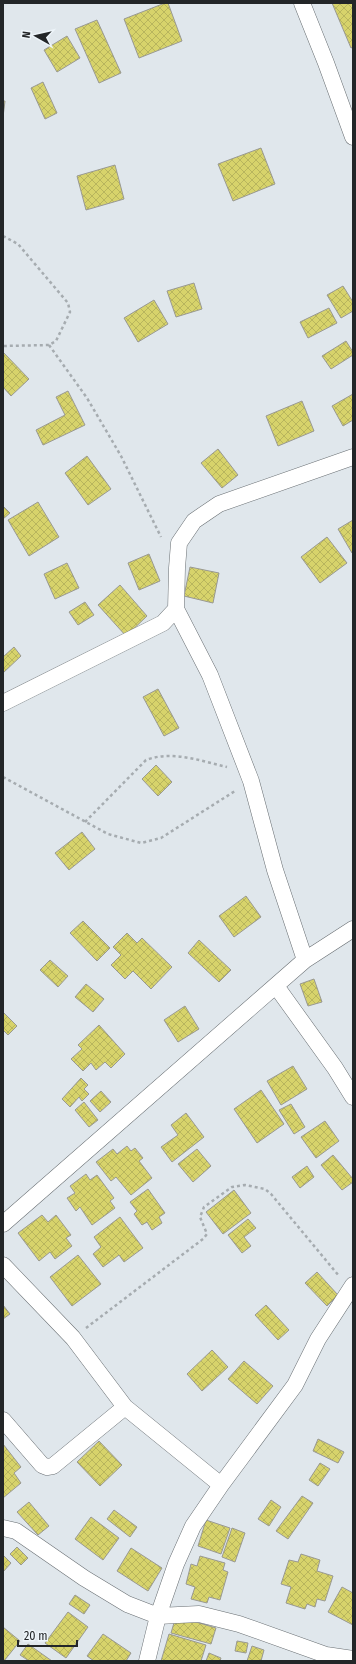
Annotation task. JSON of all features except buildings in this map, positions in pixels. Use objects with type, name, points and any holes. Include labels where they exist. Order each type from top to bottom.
[{"type":"street","points":[[302,3],[353,137]]},
{"type":"street","points":[[305,960],[275,870],[249,776],[210,675],[176,609],[179,543],[194,522],[219,504],[353,457]]},
{"type":"street","points":[[3,703],[163,623],[176,609]]},
{"type":"street","points":[[3,1224],[305,960],[353,929]]},
{"type":"street","points":[[276,986],[335,1068],[353,1097]]},
{"type":"street","points":[[3,1265],[73,1338],[125,1407],[221,1485]]},
{"type":"street","points":[[147,1661],[158,1616],[176,1564],[192,1526],[295,1385],[318,1339],[351,1287]]},
{"type":"street","points":[[3,1420],[42,1465],[47,1467],[53,1466],[125,1407]]},
{"type":"street","points":[[3,1528],[16,1532],[84,1578],[127,1604],[158,1616],[199,1614],[239,1624],[326,1655],[353,1659]]},
{"type":"path","points":[[3,236],[18,244],[68,303],[70,312],[56,341],[48,345],[3,346]]},
{"type":"path","points":[[48,345],[87,398],[122,456],[162,538]]},
{"type":"path","points":[[85,822],[146,760],[156,756],[169,755],[249,776]]},
{"type":"path","points":[[3,776],[108,834],[141,843],[161,838],[249,776]]},
{"type":"path","points":[[73,1338],[203,1239],[206,1234],[200,1217],[204,1207],[232,1187],[245,1185],[265,1190],[271,1194],[351,1287]]}]
